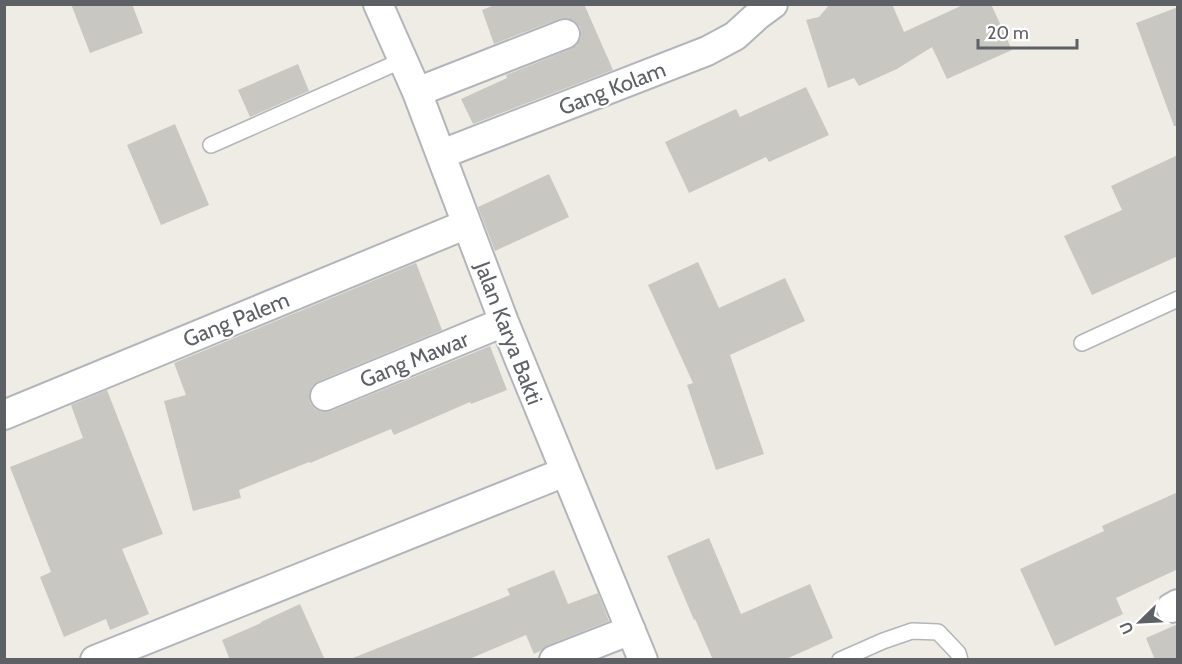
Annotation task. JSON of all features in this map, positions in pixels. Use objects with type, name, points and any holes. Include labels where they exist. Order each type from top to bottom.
[{"type":"street","name":"Jalan Karya Bakti","points":[[378,4],[417,92],[504,322],[643,660]]},
{"type":"street","name":"Gang Kolam","points":[[442,154],[707,51],[735,36],[773,4]]},
{"type":"street","points":[[417,92],[565,34]]},
{"type":"street","name":"Gang Palem","points":[[4,415],[467,224]]},
{"type":"street","name":"Gang Mawar","points":[[325,396],[504,322]]},
{"type":"street","points":[[95,660],[565,472]]},
{"type":"street","points":[[554,660],[631,630]]},
{"type":"lane","points":[[211,145],[403,60]]},
{"type":"lane","points":[[1082,343],[1178,299]]},
{"type":"lane","points":[[840,660],[883,641],[912,632],[938,632],[958,653],[960,660]]},
{"type":"building","points":[[71,4],[132,4],[143,33],[90,53]]},
{"type":"building","points":[[497,4],[584,4],[613,70],[473,124],[461,99],[507,78],[506,75],[571,49],[577,45],[581,37],[580,27],[575,21],[567,18],[494,44],[482,10]]},
{"type":"building","points":[[830,4],[892,4],[904,32],[965,4],[991,4],[1012,50],[947,79],[932,47],[897,69],[859,86],[854,78],[828,88],[806,20],[819,17]]},
{"type":"building","points":[[1178,7],[1178,126],[1174,126],[1136,23]]},
{"type":"building","points":[[298,64],[309,91],[250,117],[238,90]]},
{"type":"building","points":[[806,87],[829,135],[769,162],[766,157],[689,193],[665,142],[736,109],[740,117]]},
{"type":"building","points":[[175,124],[209,205],[161,225],[127,145]]},
{"type":"building","points":[[1178,155],[1178,256],[1092,295],[1064,236],[1122,210],[1111,186]]},
{"type":"building","points":[[549,174],[569,217],[495,251],[478,207]]},
{"type":"building","points":[[698,262],[719,308],[785,278],[805,321],[730,355],[764,454],[716,470],[687,385],[693,383],[648,285]]},
{"type":"building","points":[[416,263],[442,330],[319,381],[312,386],[309,393],[310,403],[322,412],[331,411],[490,346],[507,390],[471,404],[470,402],[394,435],[391,429],[239,490],[241,498],[193,511],[164,401],[186,395],[174,363]]},
{"type":"building","points":[[107,390],[163,534],[122,549],[149,614],[110,630],[106,619],[64,637],[40,577],[51,572],[10,467],[83,438],[71,405]]},
{"type":"building","points":[[1178,492],[1178,569],[1116,598],[1123,614],[1055,646],[1020,569],[1104,531],[1102,526]]},
{"type":"building","points":[[709,538],[741,614],[810,584],[833,638],[784,660],[713,660],[667,556]]},
{"type":"building","points":[[554,570],[568,604],[598,593],[609,621],[548,645],[534,654],[526,635],[467,660],[353,660],[353,658],[510,595],[507,589]]},
{"type":"building","points":[[300,604],[325,660],[230,660],[222,640]]},
{"type":"building","points":[[1178,624],[1178,660],[1155,660],[1146,638]]}]
